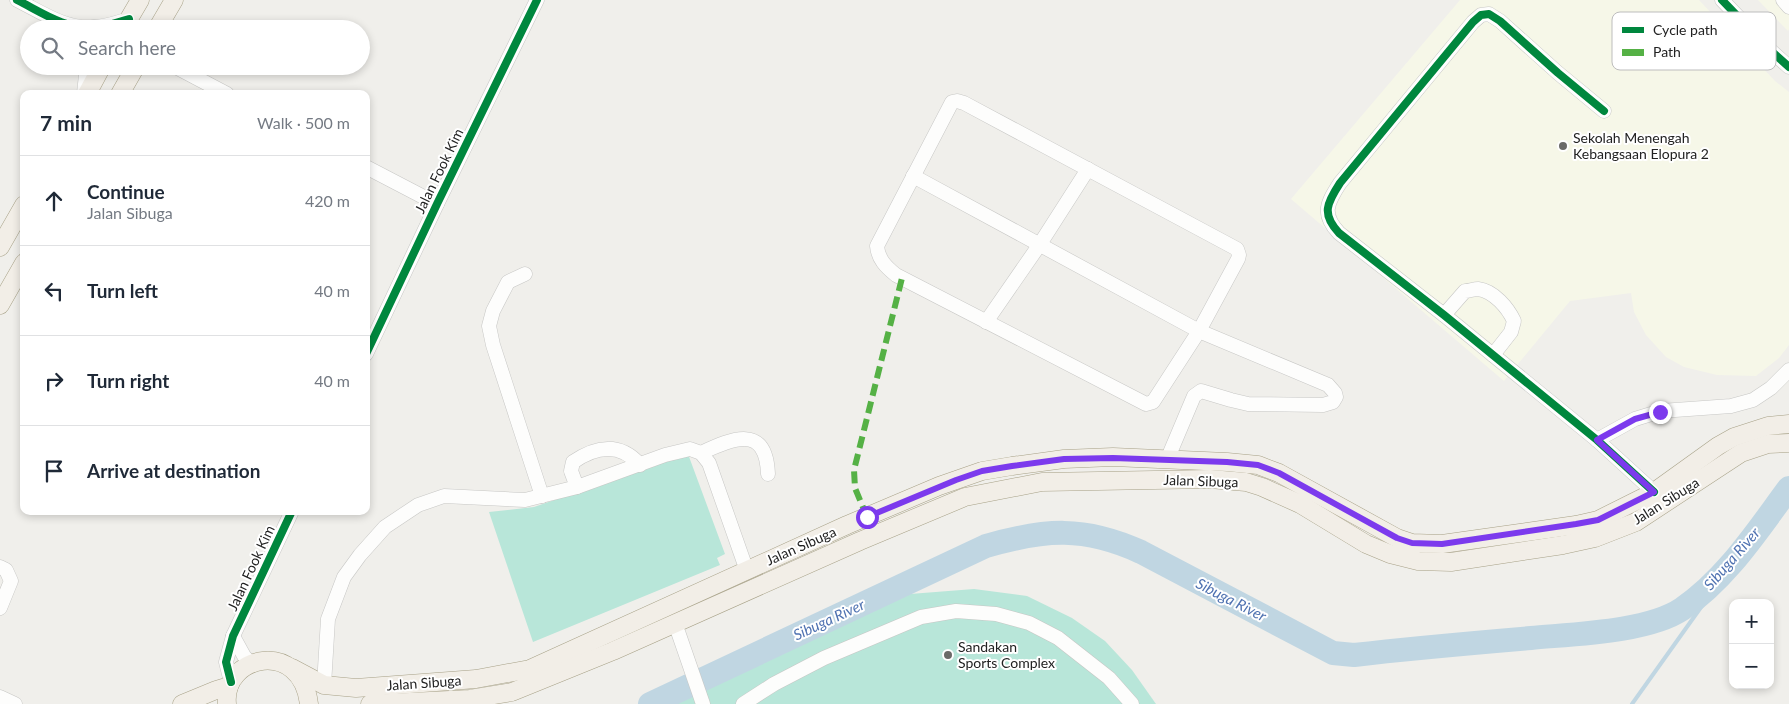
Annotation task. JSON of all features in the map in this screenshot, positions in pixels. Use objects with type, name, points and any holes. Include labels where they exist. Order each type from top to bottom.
[{"type":"main road","points":[[128,20],[140,0]]},
{"type":"main road","points":[[163,20],[174,0]]},
{"type":"main road","points":[[87,90],[97,75]]},
{"type":"main road","points":[[122,90],[131,75]]},
{"type":"main road","points":[[0,247],[20,212]]},
{"type":"main road","points":[[0,305],[20,270]]},
{"type":"main road","name":"Jalan Sibuga","points":[[251,664],[265,660],[279,662],[324,685],[356,688],[476,679],[530,669],[939,486],[982,471],[1064,459],[1113,458],[1244,462],[1279,473],[1383,532],[1412,543],[1442,544],[1598,520],[1654,492],[1734,436],[1759,428],[1789,424]]},
{"type":"main road","name":"Jalan Sibuga","points":[[370,704],[470,698],[512,692],[613,651],[860,540],[965,497],[1042,482],[1210,479],[1246,482],[1286,497],[1366,544],[1390,554],[1418,561],[1451,562],[1563,545],[1595,538],[1636,522],[1741,453],[1768,444],[1789,443]]},
{"type":"main road","points":[[227,704],[230,684],[239,671],[251,664]]},
{"type":"main road","points":[[292,668],[302,678],[308,691],[309,704]]},
{"type":"main road","points":[[182,704],[230,684]]},
{"type":"street","points":[[17,0],[54,20]]},
{"type":"street","name":"Jalan Fook Kim","points":[[370,346],[537,0]]},
{"type":"street","points":[[1722,0],[1734,12]]},
{"type":"street","points":[[1784,0],[1789,7]]},
{"type":"street","points":[[1604,111],[1500,22],[1489,14],[1481,15],[1340,183],[1330,202],[1328,213],[1330,223],[1340,233],[1597,440],[1654,492]]},
{"type":"street","points":[[1776,55],[1789,67]]},
{"type":"street","points":[[85,90],[86,75]]},
{"type":"street","points":[[191,75],[219,90]]},
{"type":"street","points":[[957,101],[964,103],[1237,249],[1239,255],[1199,331],[1154,402],[1146,404],[896,275],[888,269],[877,252],[877,246],[913,176],[952,102],[957,101]]},
{"type":"street","points":[[370,169],[437,204]]},
{"type":"street","points":[[986,322],[1040,244],[1088,169]]},
{"type":"street","points":[[913,176],[1199,331],[1333,388],[1336,397],[1333,402],[1323,405],[1248,404],[1201,391],[1194,396],[1167,460]]},
{"type":"street","points":[[525,274],[508,282],[493,311],[489,326],[493,345],[542,496]]},
{"type":"street","points":[[1444,315],[1465,291],[1478,289],[1490,294],[1508,308],[1514,321],[1510,332],[1492,355]]},
{"type":"street","points":[[1597,440],[1635,419],[1660,412],[1731,406],[1753,400],[1771,388],[1789,370]]},
{"type":"street","points":[[701,453],[728,440],[752,439],[761,445],[768,462],[768,474]]},
{"type":"street","points":[[577,488],[571,471],[574,462],[583,455],[607,448],[620,449],[631,455],[640,465]]},
{"type":"street","points":[[324,685],[328,620],[344,577],[360,555],[385,527],[418,505],[444,496],[525,500],[577,488],[690,448],[701,453],[709,463],[747,571]]},
{"type":"street","name":"Jalan Fook Kim","points":[[230,684],[226,662],[233,636],[290,515]]},
{"type":"street","points":[[0,567],[6,570],[11,581],[0,608]]},
{"type":"street","points":[[743,704],[774,684],[824,658],[921,617],[956,611],[996,614],[1029,624],[1058,638],[1109,678],[1132,704]]},
{"type":"street","points":[[676,623],[703,704]]},
{"type":"street","points":[[233,636],[244,656],[251,664]]},
{"type":"street","points":[[0,697],[15,704]]},
{"type":"shaded area","name":"Sekolah Menengah Kebangsaan Elopura 2","points":[[1460,0],[1699,0],[1710,12],[1612,12],[1612,70],[1765,70],[1789,92],[1789,345],[1779,358],[1756,376],[1717,375],[1684,367],[1666,357],[1646,335],[1634,312],[1631,293],[1570,301],[1504,381],[1291,199]]},
{"type":"shaded area","points":[[1758,0],[1789,0],[1788,31],[1776,19],[1776,12],[1770,12]]},
{"type":"green space","points":[[688,454],[725,554],[717,558],[720,565],[533,642],[489,512],[534,507]]},
{"type":"green space","name":"Sandakan Sports Complex","points":[[974,589],[1027,596],[1072,618],[1105,641],[1132,670],[1156,704],[674,704],[910,594]]},
{"type":"waterway","name":"Sibuga River","points":[[650,704],[986,546],[1007,540],[1046,534],[1082,534],[1101,538],[1141,552],[1333,653],[1354,655],[1610,631],[1650,623],[1667,617],[1698,597],[1740,553],[1789,488]]},
{"type":"waterway","points":[[1632,704],[1704,603],[1708,589]]},
{"type":"marked path","points":[[867,517],[855,488],[854,470],[902,278]]},
{"type":"cycle path","points":[[17,0],[56,20]]},
{"type":"cycle path","points":[[370,346],[537,0]]},
{"type":"cycle path","points":[[1722,0],[1734,12]]},
{"type":"cycle path","points":[[1604,111],[1500,21],[1489,14],[1481,15],[1473,22],[1340,183],[1329,203],[1328,214],[1333,226],[1339,233],[1444,315],[1597,440],[1654,492]]},
{"type":"cycle path","points":[[1776,55],[1789,67]]},
{"type":"cycle path","points":[[231,682],[226,662],[233,636],[290,515]]},
{"type":"place","name":"Sekolah Menengah Kebangsaan Elopura 2","points":[[1563,146]]},
{"type":"place","name":"Sandakan Sports Complex","points":[[948,655]]},
{"type":"route","points":[[867,517],[956,480],[982,471],[1012,466],[1064,459],[1113,458],[1244,462],[1279,473],[1397,538],[1412,543],[1442,544],[1598,520],[1654,492],[1597,440],[1635,419],[1660,412]]}]
